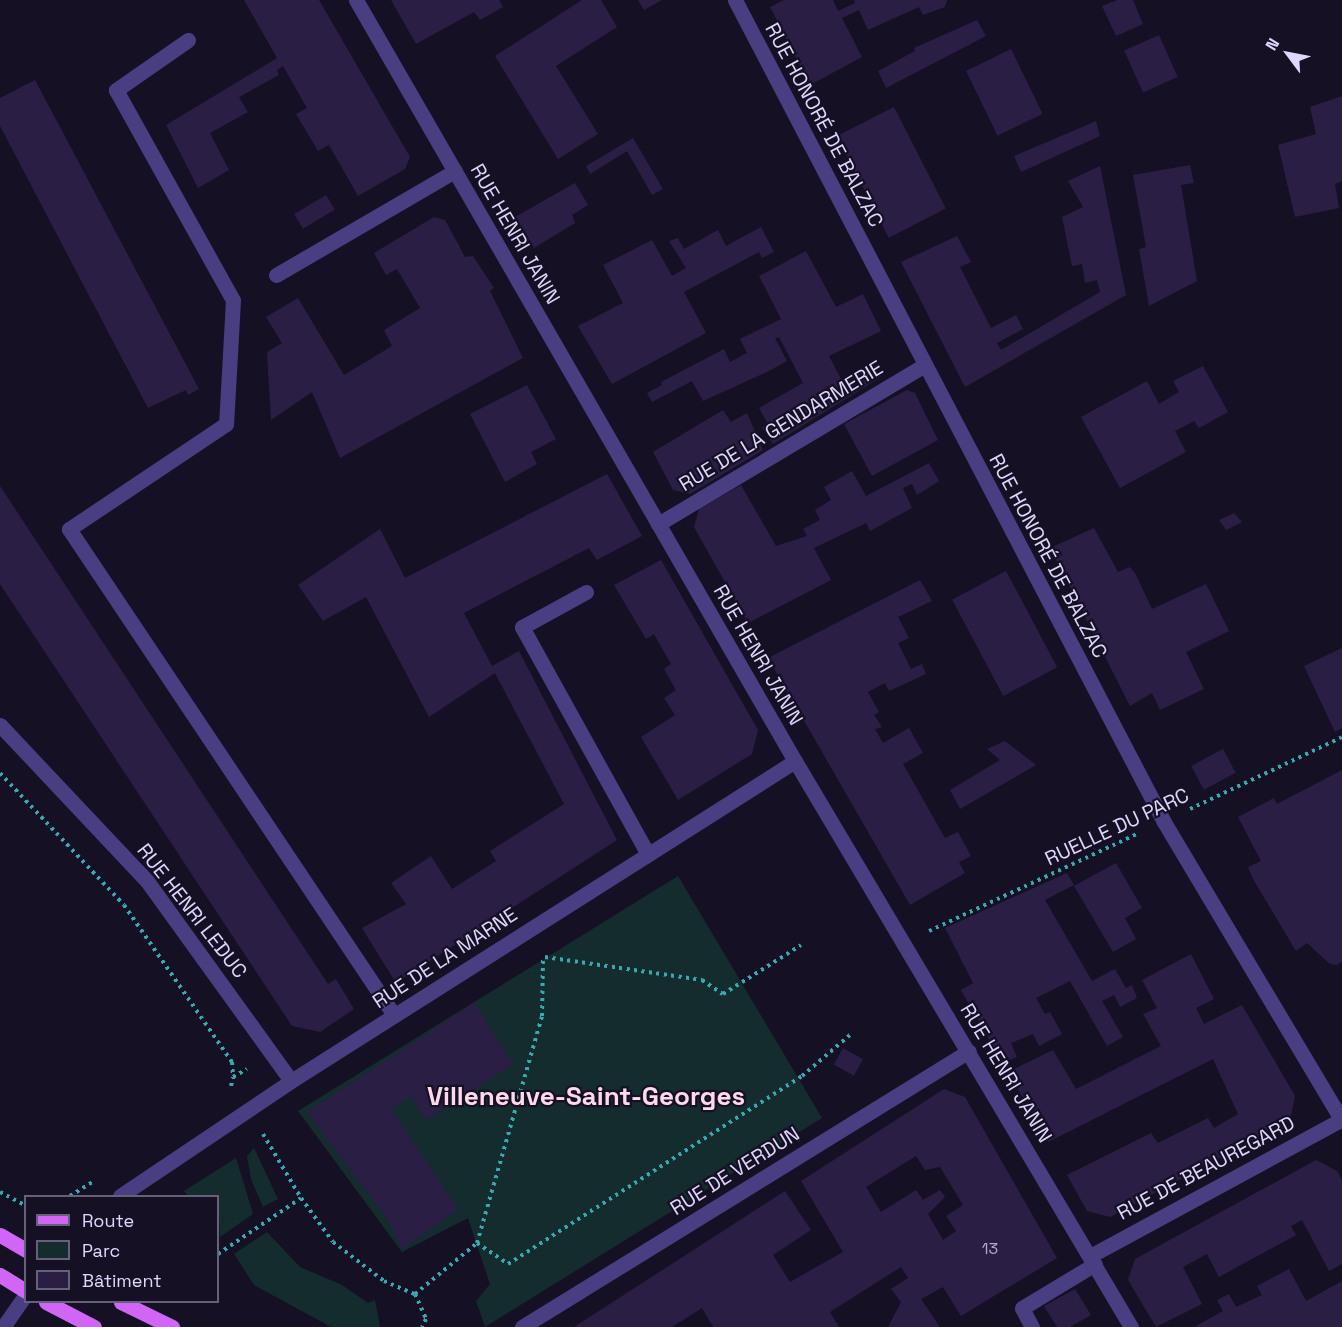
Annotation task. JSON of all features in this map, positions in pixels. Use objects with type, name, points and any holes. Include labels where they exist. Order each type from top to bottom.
[{"type":"main road","points":[[0,1235],[24,1249]]},
{"type":"main road","points":[[0,1275],[24,1291]]},
{"type":"main road","points":[[48,1303],[94,1327]]},
{"type":"main road","points":[[123,1303],[172,1327]]},
{"type":"street","name":"RUE HENRI JANIN","points":[[356,0],[795,761],[1131,1327]]},
{"type":"street","name":"RUE HONORÉ DE BALZAC","points":[[735,0],[1164,822],[1342,1120]]},
{"type":"street","points":[[188,40],[116,90],[233,300],[226,424],[69,529],[394,1015]]},
{"type":"street","points":[[276,275],[455,171]]},
{"type":"street","name":"RUE DE LA GENDARMERIE","points":[[658,524],[925,365]]},
{"type":"street","points":[[586,592],[522,627],[648,854]]},
{"type":"street","name":"RUE HENRI LEDUC","points":[[0,725],[147,881],[291,1081]]},
{"type":"street","name":"RUE DE LA MARNE","points":[[123,1195],[291,1081],[795,761]]},
{"type":"street","name":"RUE DE VERDUN","points":[[522,1327],[969,1051]]},
{"type":"street","name":"RUE DE BEAUREGARD","points":[[1032,1327],[1022,1308],[1093,1260],[1342,1120]]},
{"type":"street","points":[[3,1327],[24,1295]]},
{"type":"path","name":"RUELLE DU PARC","points":[[904,943],[1342,737]]},
{"type":"path","points":[[0,774],[124,905],[232,1062],[233,1077]]},
{"type":"path","points":[[415,1294],[477,1243],[542,1016],[544,957],[526,930]]},
{"type":"path","points":[[544,957],[702,980],[723,994],[801,945]]},
{"type":"path","points":[[477,1243],[508,1264],[802,1076],[851,1034]]},
{"type":"path","points":[[263,1134],[301,1198],[333,1242],[384,1281],[415,1294],[426,1319],[422,1327]]},
{"type":"path","points":[[0,1192],[24,1205]]},
{"type":"path","points":[[219,1253],[301,1198]]},
{"type":"green space","points":[[678,876],[822,1118],[485,1327],[476,1301],[490,1284],[468,1218],[402,1252],[298,1111]]},
{"type":"green space","points":[[254,1148],[278,1199],[263,1207],[251,1179],[247,1156]]},
{"type":"green space","points":[[236,1158],[253,1214],[220,1237],[219,1195],[187,1195],[184,1191]]},
{"type":"green space","points":[[267,1232],[300,1267],[342,1285],[368,1303],[375,1300],[380,1327],[331,1327],[254,1285],[234,1254]]},
{"type":"building","points":[[244,0],[319,0],[410,157],[405,169],[358,196],[329,145],[318,151],[296,114],[307,108],[283,66],[277,70],[279,75],[239,97],[248,112],[210,133],[229,170],[198,188],[166,125],[277,58]]},
{"type":"building","points":[[391,0],[499,0],[503,7],[480,20],[474,12],[416,44]]},
{"type":"building","points":[[582,0],[601,0],[617,27],[556,66],[598,134],[558,159],[495,56]]},
{"type":"building","points":[[638,0],[662,0],[644,10]]},
{"type":"building","points":[[784,0],[833,0],[838,11],[855,3],[854,0],[947,0],[945,7],[923,15],[919,7],[868,30],[859,10],[842,18],[862,57],[810,85],[770,7]]},
{"type":"building","points":[[1117,0],[1133,0],[1143,24],[1116,36],[1102,6]]},
{"type":"building","points":[[977,20],[986,36],[886,88],[878,71],[915,51],[914,48]]},
{"type":"building","points":[[1159,35],[1178,77],[1143,92],[1124,50]]},
{"type":"building","points":[[1011,49],[1043,114],[998,136],[966,71]]},
{"type":"building","points":[[35,80],[199,389],[188,395],[186,390],[148,408],[0,126],[0,98]]},
{"type":"building","points":[[1342,96],[1342,181],[1335,184],[1339,208],[1295,217],[1278,145],[1316,134],[1310,107]]},
{"type":"building","points":[[894,107],[946,209],[889,238],[837,136]]},
{"type":"building","points":[[1096,121],[1100,136],[1021,172],[1014,156]]},
{"type":"building","points":[[633,138],[663,189],[652,195],[627,151],[590,174],[586,166]]},
{"type":"building","points":[[1190,165],[1194,183],[1181,185],[1197,281],[1149,306],[1139,249],[1146,247],[1133,175]]},
{"type":"building","points":[[1100,166],[1126,295],[965,387],[901,262],[957,236],[971,262],[960,267],[991,328],[1016,315],[1023,329],[997,343],[1001,350],[1100,292],[1097,280],[1085,283],[1082,264],[1072,266],[1062,217],[1083,207],[1068,181]]},
{"type":"building","points":[[575,183],[588,205],[572,215],[575,223],[534,248],[515,217]]},
{"type":"building","points":[[326,195],[335,210],[303,229],[294,214]]},
{"type":"building","points":[[434,217],[445,220],[465,257],[473,256],[494,288],[490,291],[523,358],[340,458],[312,392],[271,420],[267,352],[282,343],[266,317],[298,298],[344,375],[392,346],[384,330],[420,308],[397,269],[386,275],[374,253]]},
{"type":"building","points":[[761,227],[774,252],[762,258],[759,252],[684,292],[706,333],[612,384],[578,326],[623,303],[603,265],[652,240],[672,276],[686,268],[669,241],[678,238],[684,249],[718,230],[726,246]]},
{"type":"building","points":[[806,251],[836,307],[863,294],[881,331],[829,356],[842,381],[872,363],[881,377],[773,444],[762,428],[768,424],[759,408],[803,383],[779,337],[775,338],[787,361],[769,371],[703,401],[692,381],[652,402],[647,393],[662,385],[661,382],[724,349],[730,362],[747,353],[740,339],[781,319],[759,276]]},
{"type":"building","points":[[1203,366],[1228,412],[1199,428],[1194,421],[1175,431],[1186,452],[1120,488],[1081,417],[1147,381],[1159,404],[1179,392],[1173,381]]},
{"type":"building","points":[[527,385],[556,439],[531,452],[537,464],[505,482],[470,414]]},
{"type":"building","points":[[907,390],[915,393],[938,440],[872,476],[844,424]]},
{"type":"building","points":[[723,410],[731,422],[747,413],[763,450],[690,494],[673,490],[653,452]]},
{"type":"building","points":[[929,463],[939,481],[917,495],[912,484],[903,488],[912,508],[870,531],[866,523],[814,548],[831,580],[748,623],[694,527],[699,509],[741,485],[776,546],[807,536],[803,529],[820,520],[815,510],[831,500],[824,487],[852,471],[866,496]]},
{"type":"building","points":[[607,474],[642,536],[597,560],[589,548],[464,613],[492,666],[519,651],[617,840],[396,983],[362,928],[406,904],[391,883],[431,856],[452,889],[496,861],[490,851],[564,804],[495,673],[429,717],[366,597],[323,621],[298,585],[380,529],[405,578]]},
{"type":"building","points":[[0,486],[328,984],[336,979],[354,1009],[320,1032],[292,1026],[0,584]]},
{"type":"building","points":[[1234,513],[1242,522],[1226,530],[1219,520]]},
{"type":"building","points":[[1094,528],[1118,572],[1130,567],[1135,573],[1152,609],[1206,584],[1229,631],[1186,652],[1204,689],[1160,710],[1152,693],[1130,706],[1050,548]]},
{"type":"building","points":[[661,560],[758,730],[752,754],[678,800],[641,737],[675,715],[664,698],[676,690],[664,669],[671,664],[654,634],[646,639],[614,585]]},
{"type":"building","points":[[1006,571],[1057,667],[1003,696],[952,600]]},
{"type":"building","points":[[920,580],[932,601],[898,617],[909,638],[898,643],[911,669],[922,664],[926,674],[889,691],[885,683],[868,692],[879,712],[874,715],[882,727],[875,729],[883,743],[909,728],[923,753],[903,764],[945,838],[958,832],[971,856],[959,862],[965,873],[910,905],[768,658]]},
{"type":"building","points":[[1342,648],[1342,728],[1335,732],[1304,666]]},
{"type":"building","points":[[1005,741],[1036,765],[960,809],[950,790],[1000,760],[987,749]]},
{"type":"building","points":[[1223,749],[1236,773],[1204,790],[1191,766]]},
{"type":"building","points":[[1342,770],[1342,962],[1336,965],[1330,964],[1307,943],[1296,951],[1253,879],[1248,867],[1261,861],[1238,817],[1274,798],[1277,804]]},
{"type":"building","points":[[1116,863],[1142,908],[1125,918],[1136,939],[1113,952],[1074,886]]},
{"type":"building","points":[[1067,873],[1074,885],[1045,900],[1092,981],[1115,969],[1126,988],[1132,985],[1137,998],[1120,1007],[1114,995],[1102,1001],[1123,1037],[1107,1046],[1070,981],[1036,998],[1045,1014],[1050,1012],[1062,1034],[1039,1046],[1033,1034],[1011,1043],[1017,1057],[1002,1063],[961,990],[973,983],[945,928]]},
{"type":"building","points":[[1191,954],[1214,999],[1196,1008],[1204,1024],[1242,1005],[1295,1096],[1290,1120],[1110,1217],[1087,1211],[1067,1175],[1151,1133],[1158,1143],[1208,1118],[1214,1128],[1238,1114],[1213,1059],[1048,1142],[1008,1072],[1053,1050],[1076,1089],[1161,1046],[1143,1014],[1157,1008],[1142,980]]},
{"type":"building","points":[[474,1003],[513,1064],[426,1120],[411,1096],[391,1109],[458,1209],[402,1249],[388,1220],[307,1112]]},
{"type":"building","points":[[843,1048],[863,1059],[854,1076],[834,1065]]},
{"type":"building","points":[[944,1089],[965,1097],[1057,1258],[961,1316],[943,1287],[921,1299],[940,1327],[888,1327],[901,1302],[891,1289],[908,1278],[901,1267],[830,1312],[839,1327],[713,1327],[702,1308],[672,1327],[574,1327],[785,1191],[811,1230],[773,1255],[790,1282],[843,1252],[801,1181]],"holes":[[[916,1156],[925,1170],[940,1167],[963,1205],[946,1216],[956,1231],[943,1240],[928,1214],[945,1197],[940,1190],[923,1200],[916,1190],[881,1212],[866,1187]]]},
{"type":"building","points":[[1316,1160],[1337,1171],[1342,1180],[1342,1264],[1329,1271],[1302,1220],[1291,1226],[1296,1235],[1219,1277],[1207,1254],[1183,1267],[1202,1304],[1156,1327],[1128,1280],[1135,1259]]},
{"type":"building","points":[[1289,1269],[1306,1301],[1342,1281],[1342,1327],[1194,1327],[1223,1311],[1217,1300],[1229,1294],[1236,1307],[1262,1295],[1257,1286]]},
{"type":"building","points":[[1075,1289],[1091,1315],[1070,1327],[1057,1327],[1044,1306]]},
{"type":"district","name":"Villeneuve-Saint-Georges","points":[[586,1097]]}]
